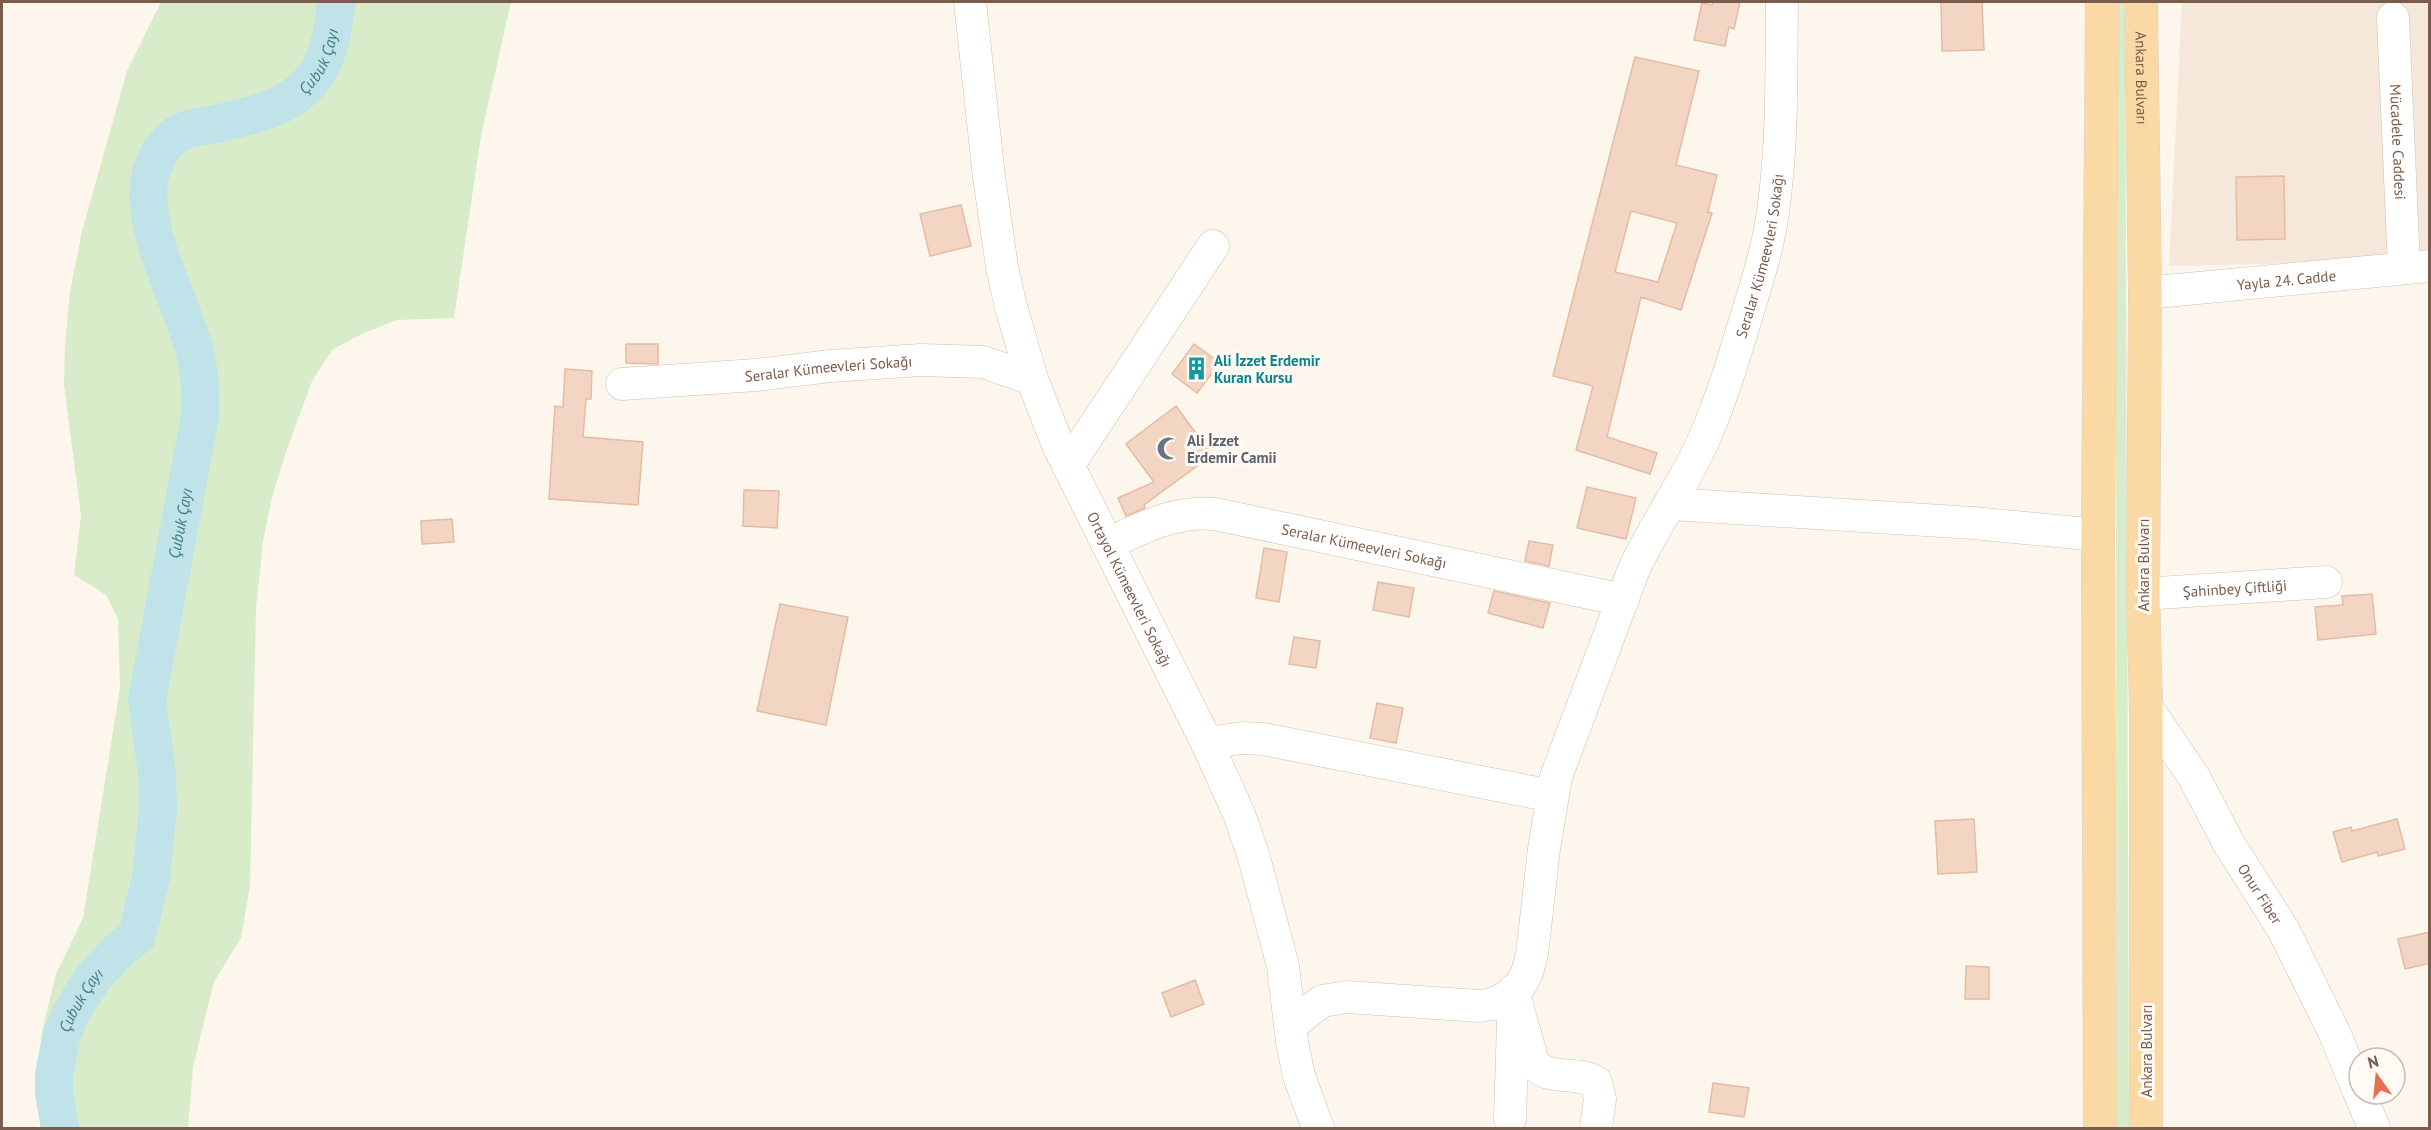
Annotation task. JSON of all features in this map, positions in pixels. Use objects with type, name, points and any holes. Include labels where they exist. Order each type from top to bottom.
[{"type":"main road","points":[[2100,1128],[2098,535],[2102,2]]},
{"type":"main road","name":"Ankara Bulvarı","points":[[2141,2],[2145,293],[2143,594],[2146,706],[2146,1128]]},
{"type":"street","name":"Ortayol Kümeevleri Sokağı","points":[[970,2],[1002,267],[1032,379],[1068,466],[1226,781],[1253,854],[1282,966],[1299,1076],[1318,1128]]},
{"type":"street","name":"Seralar Kümeevleri Sokağı","points":[[1514,991],[1527,973],[1532,954],[1552,796],[1562,758],[1645,545],[1671,504],[1705,436],[1740,340],[1766,246],[1777,179],[1782,2]]},
{"type":"street","name":"Mücadele Caddesi","points":[[2393,18],[2417,267]]},
{"type":"street","points":[[1068,466],[1213,246]]},
{"type":"street","name":"Yayla 24. Cadde","points":[[2145,293],[2417,267]]},
{"type":"street","name":"Seralar Kümeevleri Sokağı","points":[[622,384],[921,360],[983,362],[1032,379]]},
{"type":"street","points":[[1671,504],[1973,523],[2098,535]]},
{"type":"street","name":"Seralar Kümeevleri Sokağı","points":[[1107,544],[1168,518],[1186,513],[1215,514],[1623,600]]},
{"type":"street","name":"Şahinbey Çiftliği","points":[[2143,594],[2326,582]]},
{"type":"street","name":"Onur Fiber","points":[[2146,706],[2194,777],[2229,844],[2283,929],[2334,1032],[2347,1064]]},
{"type":"street","points":[[1207,743],[1263,738],[1552,796]]},
{"type":"street","points":[[1290,1026],[1322,1001],[1333,998],[1479,1005],[1493,1004],[1514,991]]},
{"type":"street","points":[[1510,1119],[1514,991]]},
{"type":"street","points":[[1514,991],[1533,1062],[1538,1070],[1546,1074],[1579,1075],[1596,1082],[1600,1100],[1596,1128]]},
{"type":"street","name":"Onur Fiber","points":[[2365,1106],[2374,1128]]},
{"type":"shaded area","points":[[2182,2],[2429,2],[2429,260],[2169,266]]},
{"type":"green space","points":[[161,2],[511,2],[481,136],[454,318],[397,320],[333,349],[312,381],[272,497],[263,541],[256,609],[250,886],[241,938],[214,982],[193,1068],[188,1128],[44,1128],[35,1096],[42,1032],[56,974],[83,918],[120,688],[118,619],[106,595],[74,575],[81,516],[64,385],[70,292],[82,231],[127,71]]},
{"type":"green space","points":[[2113,2],[2125,2],[2129,1128],[2117,1128]]},
{"type":"building","points":[[1713,2],[1740,2],[1734,29],[1729,27],[1725,46],[1694,40],[1702,3],[1712,5]]},
{"type":"building","points":[[1941,2],[1982,2],[1984,50],[1942,51]]},
{"type":"building","points":[[1635,57],[1699,71],[1676,165],[1717,175],[1708,212],[1712,213],[1681,310],[1641,297],[1607,437],[1657,453],[1650,474],[1576,450],[1593,386],[1553,376]],"holes":[[[1631,211],[1677,223],[1658,282],[1615,272]]]},
{"type":"building","points":[[2284,176],[2285,239],[2237,240],[2236,177]]},
{"type":"building","points":[[961,205],[971,246],[930,256],[920,214]]},
{"type":"building","points":[[626,344],[658,344],[658,364],[626,363]]},
{"type":"building","name":"Ali İzzet Erdemir Kuran Kursu","points":[[1194,344],[1220,363],[1197,393],[1172,374]]},
{"type":"building","points":[[565,369],[592,371],[591,399],[586,399],[583,437],[643,442],[638,505],[549,499],[555,406],[563,407]]},
{"type":"building","name":"Ali İzzet Erdemir Camii","points":[[1176,406],[1212,455],[1144,505],[1145,508],[1126,516],[1118,498],[1154,482],[1126,444]]},
{"type":"building","points":[[1587,487],[1636,498],[1626,539],[1577,528]]},
{"type":"building","points":[[744,490],[779,491],[777,528],[743,526]]},
{"type":"building","points":[[452,519],[454,542],[422,544],[421,521]]},
{"type":"building","points":[[1529,541],[1553,545],[1549,566],[1525,561]]},
{"type":"building","points":[[1264,548],[1287,552],[1279,602],[1256,598]]},
{"type":"building","points":[[1378,582],[1414,588],[1409,617],[1373,610]]},
{"type":"building","points":[[1494,591],[1550,603],[1543,628],[1488,613]]},
{"type":"building","points":[[2372,594],[2376,634],[2318,640],[2315,607],[2343,605],[2342,596]]},
{"type":"building","points":[[780,604],[848,617],[826,725],[757,711]]},
{"type":"building","points":[[1294,637],[1320,641],[1316,668],[1289,664]]},
{"type":"building","points":[[1377,703],[1403,708],[1396,743],[1370,738]]},
{"type":"building","points":[[1974,819],[1977,872],[1938,874],[1935,821]]},
{"type":"building","points":[[2397,819],[2405,849],[2378,856],[2377,852],[2342,862],[2333,832],[2351,827],[2352,831]]},
{"type":"building","points":[[2430,932],[2430,963],[2405,969],[2398,939]]},
{"type":"building","points":[[1966,966],[1989,967],[1989,999],[1965,999]]},
{"type":"building","points":[[1195,980],[1204,1004],[1171,1017],[1162,993]]},
{"type":"building","points":[[1713,1083],[1749,1088],[1744,1117],[1709,1112]]},
{"type":"waterway","name":"Çubuk Çayı","points":[[60,1128],[54,1093],[54,1074],[62,1035],[70,1015],[92,979],[120,949],[137,936],[151,877],[158,810],[157,773],[147,700],[200,416],[200,382],[194,348],[163,264],[150,218],[148,197],[150,177],[154,163],[162,150],[178,134],[190,129],[259,113],[289,100],[301,91],[313,79],[325,57],[337,2]]},
{"type":"place","name":"Ali İzzet Erdemir Kuran Kursu","points":[[1196,369]]},
{"type":"place","name":"Ali İzzet Erdemir Camii","points":[[1169,449]]}]
